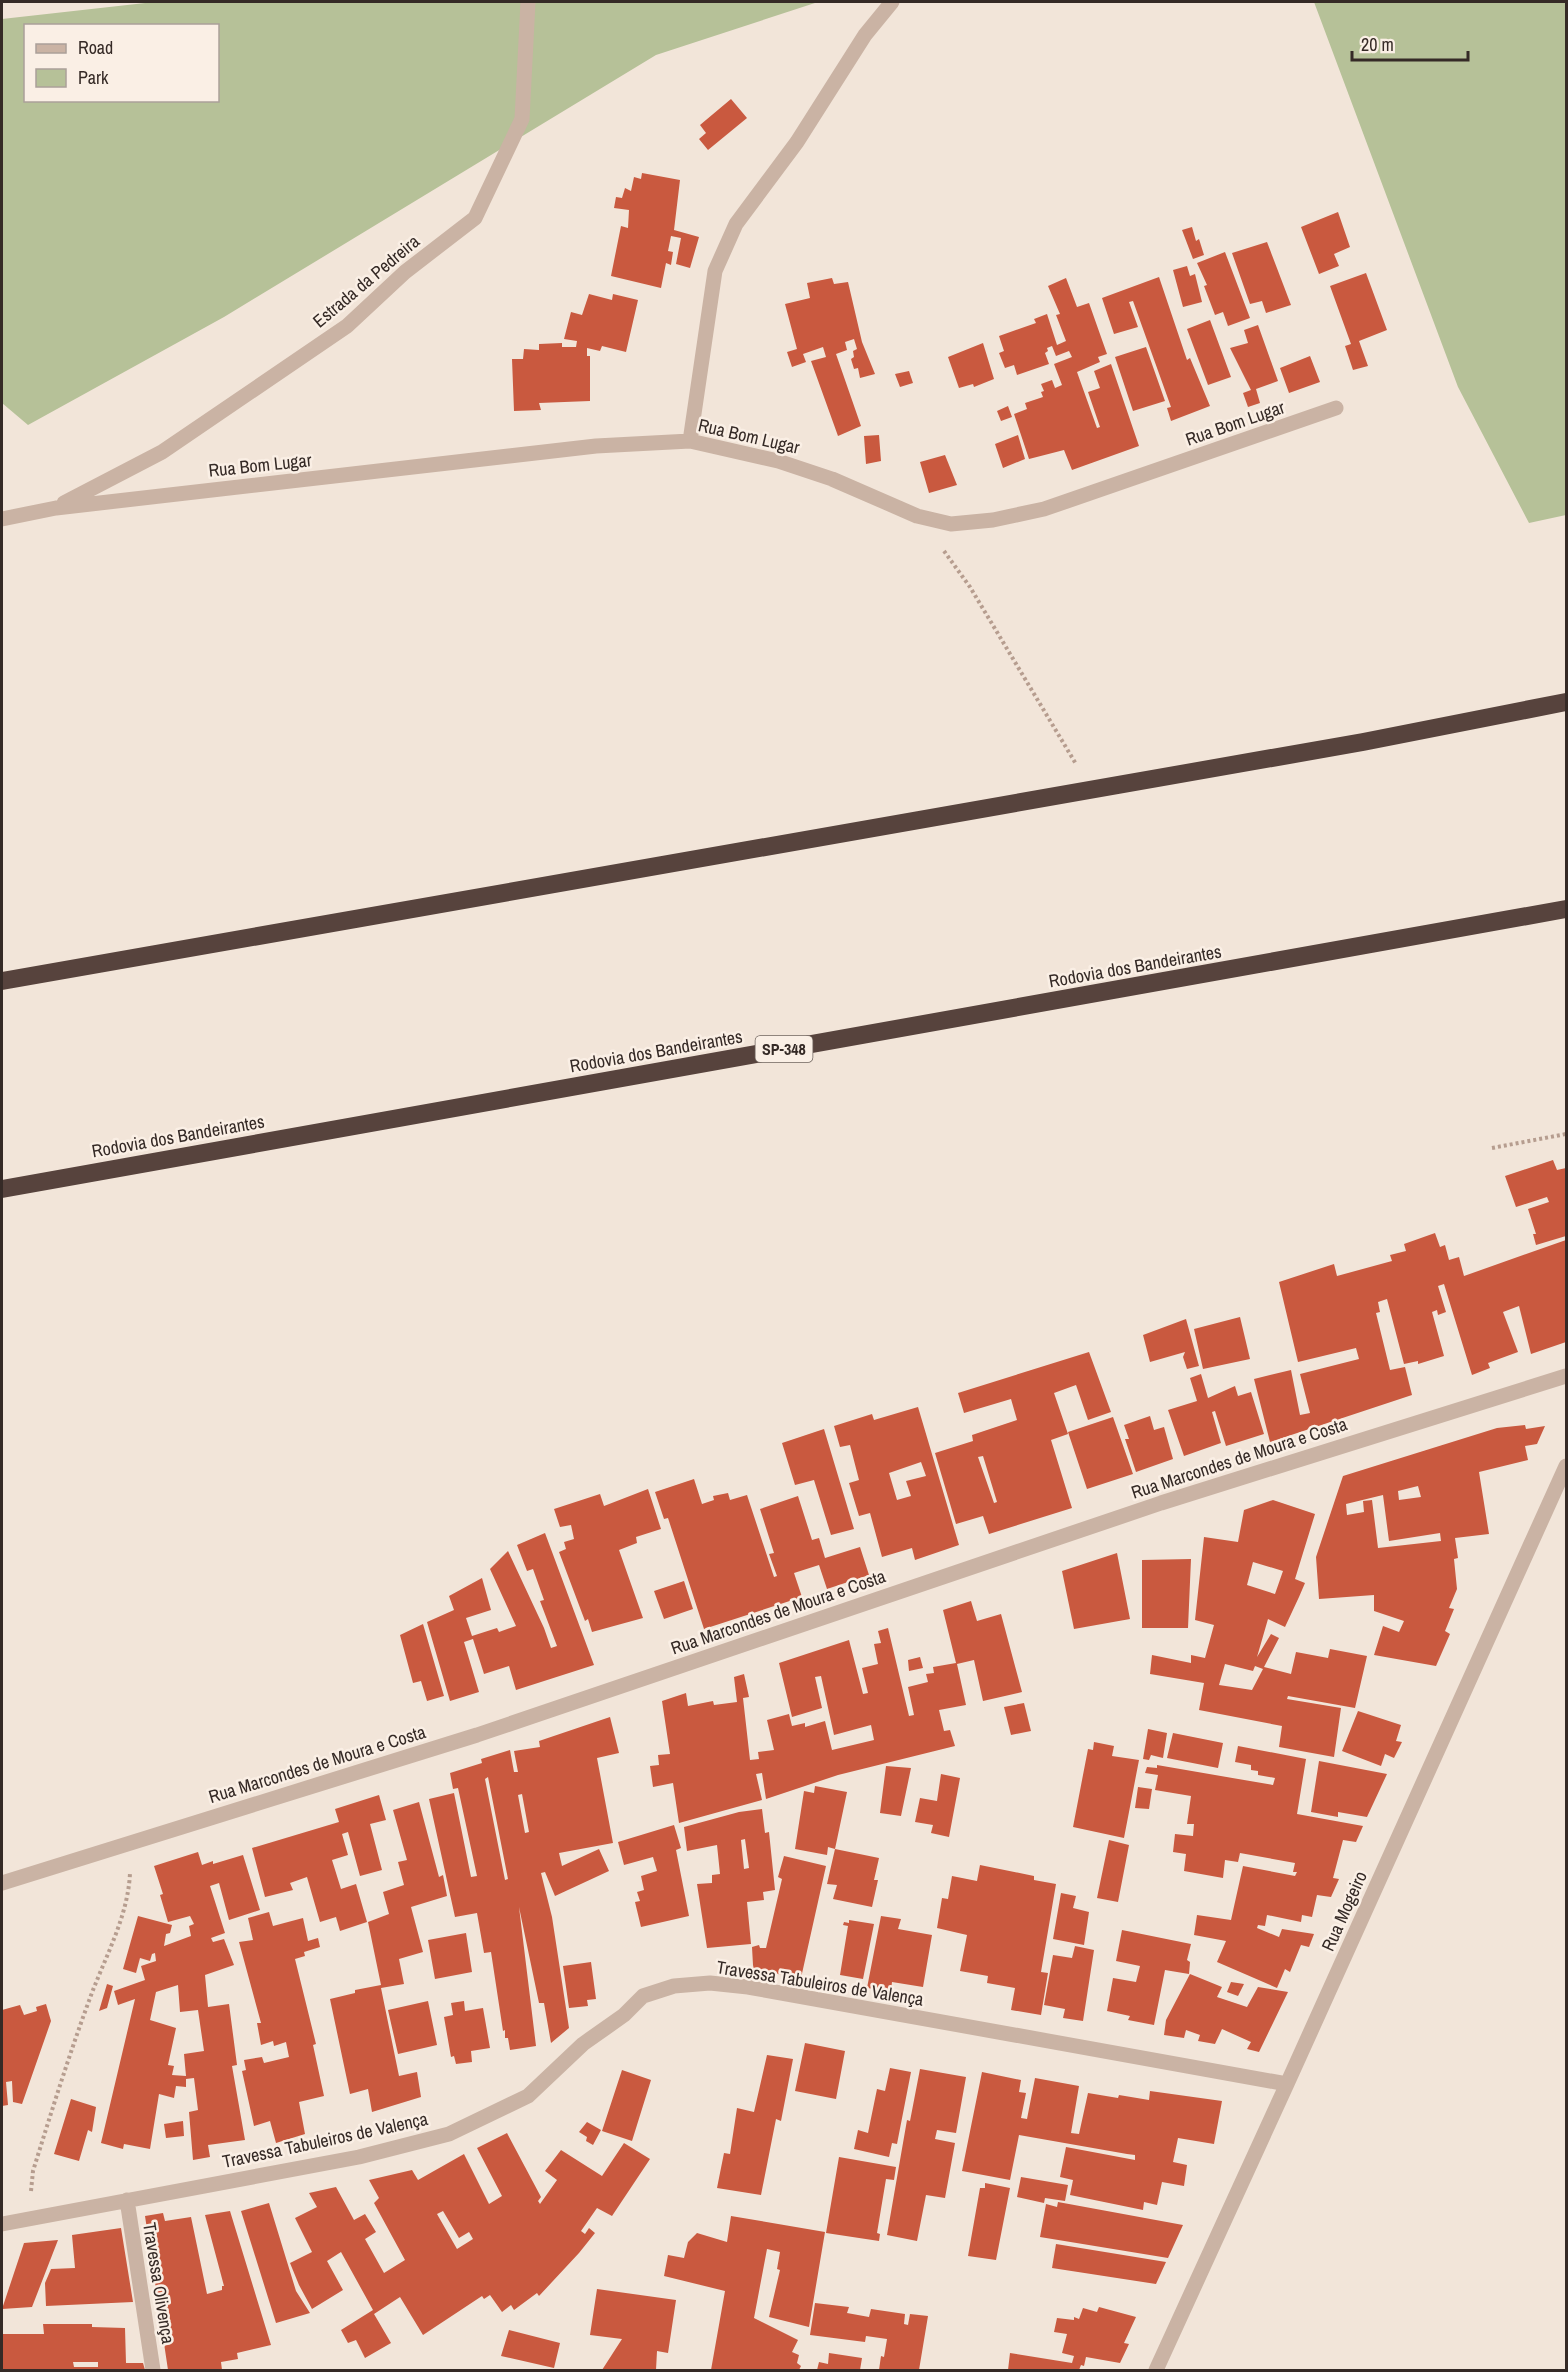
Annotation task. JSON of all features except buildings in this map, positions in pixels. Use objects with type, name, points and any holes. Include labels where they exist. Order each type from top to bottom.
[{"type":"highway","points":[[2,981],[1363,742],[1566,702]]},
{"type":"highway","name":"Rodovia dos Bandeirantes","points":[[2,1189],[1566,909]]},
{"type":"street","name":"Estrada da Pedreira","points":[[56,508],[162,452],[347,326],[405,272],[475,218],[522,119],[528,2]]},
{"type":"street","points":[[690,441],[715,271],[736,224],[798,142],[865,35],[892,2]]},
{"type":"street","name":"Rua Bom Lugar","points":[[56,508],[596,446],[690,441],[778,461],[832,479],[917,516],[951,524],[993,520],[1044,509],[1336,408]]},
{"type":"street","points":[[2,519],[56,508]]},
{"type":"street","name":"Rua Marcondes de Moura e Costa","points":[[2,1883],[477,1735],[1161,1503],[1547,1380],[1566,1376]]},
{"type":"street","name":"Rua Mogeiro","points":[[1156,2370],[1566,1466]]},
{"type":"street","name":"Travessa Tabuleiros de Valença","points":[[2,2224],[358,2157],[449,2134],[528,2096],[586,2041],[624,2015],[643,1995],[674,1986],[710,1983],[748,1988],[1287,2085]]},
{"type":"street","name":"Travessa Olivença","points":[[127,2200],[153,2370]]},
{"type":"path","points":[[917,516],[970,586],[1091,790]]},
{"type":"path","points":[[1492,1148],[1566,1134]]},
{"type":"path","points":[[29,2218],[33,2172],[61,2081],[104,1957],[123,1916],[129,1889],[132,1842]]},
{"type":"green space","points":[[154,2],[818,2],[656,55],[224,317],[28,425],[2,403],[2,19]]},
{"type":"green space","points":[[1314,2],[1566,2],[1566,515],[1529,523],[1458,387]]}]
